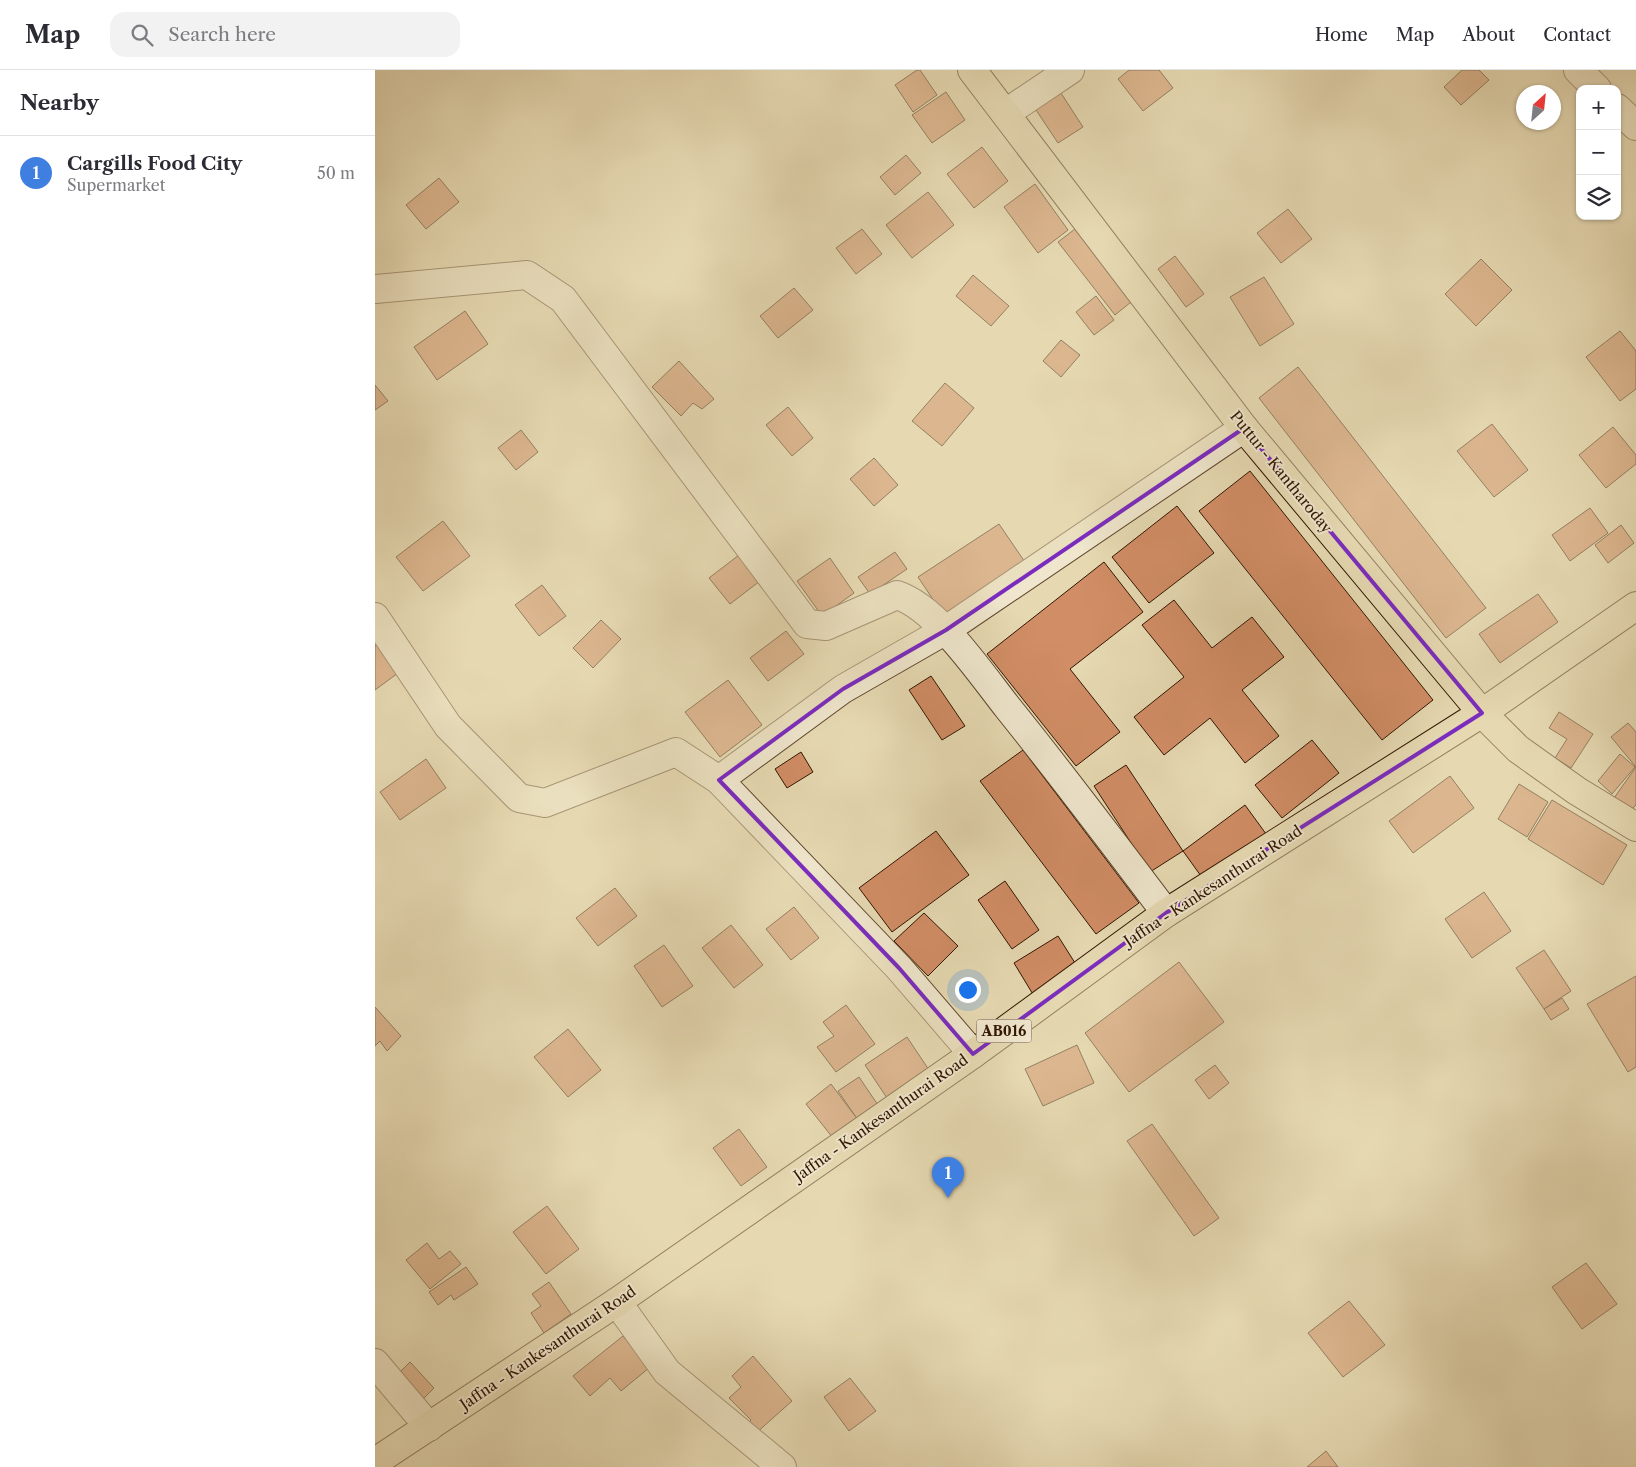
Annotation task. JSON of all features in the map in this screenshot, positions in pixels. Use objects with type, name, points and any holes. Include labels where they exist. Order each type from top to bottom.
[{"type":"main road","name":"Puttur - Kantharoday","points":[[972,70],[1243,428],[1482,713],[1518,749],[1577,791],[1636,827]]},
{"type":"main road","name":"Jaffna - Kankesanthurai Road","points":[[375,1462],[617,1302],[973,1054],[1166,913],[1482,713],[1636,606]]},
{"type":"street","points":[[1006,113],[1070,70]]},
{"type":"street","points":[[1578,70],[1593,85]]},
{"type":"street","points":[[1621,112],[1636,126]]},
{"type":"street","points":[[375,289],[527,275],[563,299],[807,624],[825,626],[897,595],[908,599],[946,630],[1074,791],[1166,913]]},
{"type":"street","points":[[719,780],[843,689],[946,630],[1243,428]]},
{"type":"street","points":[[375,618],[448,726],[519,798],[545,803],[676,752],[719,780],[899,968],[973,1054]]},
{"type":"street","points":[[617,1302],[667,1372],[782,1467]]},
{"type":"street","points":[[375,1363],[429,1427]]},
{"type":"highlighted area","points":[[1244,428],[1482,713],[1166,913],[973,1054],[899,968],[719,780],[843,689],[946,630]]},
{"type":"building","points":[[917,70],[920,70],[937,95],[913,112],[895,85]]},
{"type":"building","points":[[1129,70],[1159,70],[1173,88],[1143,111],[1118,79]]},
{"type":"building","points":[[1462,70],[1479,70],[1489,80],[1461,105],[1444,87]]},
{"type":"building","points":[[1059,90],[1083,127],[1058,143],[1034,107]]},
{"type":"building","points":[[946,92],[965,120],[932,143],[912,115]]},
{"type":"building","points":[[982,147],[1008,181],[974,208],[947,174]]},
{"type":"building","points":[[906,155],[921,173],[895,195],[880,177]]},
{"type":"building","points":[[439,178],[459,202],[426,229],[406,205]]},
{"type":"building","points":[[1035,184],[1068,230],[1038,253],[1004,207]]},
{"type":"building","points":[[928,192],[954,225],[912,258],[886,225]]},
{"type":"building","points":[[1288,209],[1312,239],[1281,263],[1257,233]]},
{"type":"building","points":[[862,229],[882,254],[856,274],[836,248]]},
{"type":"building","points":[[1075,229],[1131,302],[1115,315],[1058,242]]},
{"type":"building","points":[[1175,256],[1204,294],[1186,307],[1158,269]]},
{"type":"building","points":[[1481,259],[1512,290],[1476,326],[1445,294]]},
{"type":"building","points":[[973,275],[1009,306],[991,326],[956,296]]},
{"type":"building","points":[[1264,277],[1294,324],[1260,346],[1230,297]]},
{"type":"building","points":[[794,288],[813,310],[778,338],[760,316]]},
{"type":"building","points":[[1096,296],[1114,320],[1094,335],[1076,312]]},
{"type":"building","points":[[465,311],[488,344],[437,380],[414,347]]},
{"type":"building","points":[[1620,331],[1636,351],[1636,389],[1620,401],[1586,357]]},
{"type":"building","points":[[1061,340],[1080,355],[1061,377],[1043,361]]},
{"type":"building","points":[[679,361],[714,399],[702,409],[693,403],[681,416],[652,387]]},
{"type":"building","points":[[1298,367],[1486,608],[1446,638],[1259,398]]},
{"type":"building","points":[[945,383],[974,408],[942,446],[912,421]]},
{"type":"building","points":[[375,385],[388,401],[375,410]]},
{"type":"building","points":[[788,407],[813,438],[792,456],[766,425]]},
{"type":"building","points":[[1492,424],[1528,470],[1494,497],[1457,451]]},
{"type":"building","points":[[1613,427],[1636,455],[1636,464],[1606,488],[1579,455]]},
{"type":"building","points":[[521,430],[538,452],[516,470],[498,448]]},
{"type":"building","points":[[874,458],[898,485],[874,506],[850,479]]},
{"type":"building","points":[[1250,471],[1433,700],[1382,740],[1199,511]]},
{"type":"building","points":[[1177,506],[1214,553],[1149,603],[1112,557]]},
{"type":"building","points":[[1590,508],[1608,533],[1570,561],[1552,535]]},
{"type":"building","points":[[443,521],[470,556],[423,591],[396,557]]},
{"type":"building","points":[[999,524],[1029,568],[948,622],[918,577]]},
{"type":"building","points":[[1621,525],[1634,543],[1608,563],[1595,545]]},
{"type":"building","points":[[895,552],[907,569],[870,594],[858,577]]},
{"type":"building","points":[[739,555],[760,581],[730,604],[709,578]]},
{"type":"building","points":[[830,558],[854,593],[822,616],[797,581]]},
{"type":"building","points":[[1104,562],[1143,612],[1070,669],[1120,732],[1076,766],[987,654]]},
{"type":"building","points":[[542,585],[566,616],[539,636],[515,605]]},
{"type":"building","points":[[1538,594],[1558,622],[1500,663],[1479,634]]},
{"type":"building","points":[[1174,600],[1212,648],[1252,617],[1284,657],[1242,690],[1279,736],[1245,763],[1210,718],[1164,755],[1134,717],[1184,677],[1142,625]]},
{"type":"building","points":[[601,620],[621,639],[593,668],[573,648]]},
{"type":"building","points":[[786,631],[804,654],[768,681],[750,658]]},
{"type":"building","points":[[377,644],[398,673],[375,690],[375,646]]},
{"type":"building","points":[[931,676],[965,726],[942,740],[909,690]]},
{"type":"building","points":[[728,680],[762,725],[720,757],[685,712]]},
{"type":"building","points":[[1559,712],[1593,734],[1571,768],[1555,758],[1567,739],[1549,728]]},
{"type":"building","points":[[1628,723],[1636,732],[1636,767],[1611,737]]},
{"type":"building","points":[[1312,740],[1339,773],[1282,818],[1255,785]]},
{"type":"building","points":[[1023,750],[1139,903],[1096,934],[980,781]]},
{"type":"building","points":[[801,752],[813,772],[787,788],[775,769]]},
{"type":"building","points":[[1620,754],[1635,767],[1612,794],[1598,781]]},
{"type":"building","points":[[426,759],[446,788],[400,820],[380,792]]},
{"type":"building","points":[[1126,765],[1183,851],[1150,872],[1094,786]]},
{"type":"building","points":[[1636,767],[1636,805],[1632,809],[1614,798]]},
{"type":"building","points":[[1450,776],[1474,808],[1413,853],[1389,821]]},
{"type":"building","points":[[1519,784],[1548,802],[1527,837],[1498,819]]},
{"type":"building","points":[[1552,800],[1627,845],[1603,885],[1528,839]]},
{"type":"building","points":[[1245,805],[1269,838],[1206,883],[1183,851]]},
{"type":"building","points":[[936,831],[969,875],[892,932],[859,888]]},
{"type":"building","points":[[1005,881],[1039,930],[1012,949],[978,900]]},
{"type":"building","points":[[615,888],[637,916],[598,946],[576,918]]},
{"type":"building","points":[[1484,892],[1511,931],[1472,958],[1445,919]]},
{"type":"building","points":[[794,907],[819,938],[791,960],[766,929]]},
{"type":"building","points":[[924,913],[958,946],[928,976],[894,941]]},
{"type":"building","points":[[731,925],[763,965],[734,988],[702,948]]},
{"type":"building","points":[[1058,936],[1082,974],[1037,1001],[1014,963]]},
{"type":"building","points":[[664,945],[693,986],[662,1007],[634,966]]},
{"type":"building","points":[[1544,950],[1571,991],[1544,1009],[1516,968]]},
{"type":"building","points":[[1179,962],[1224,1022],[1129,1092],[1085,1033]]},
{"type":"building","points":[[1636,976],[1636,1067],[1628,1072],[1587,1004]]},
{"type":"building","points":[[1562,998],[1569,1009],[1551,1020],[1544,1009]]},
{"type":"building","points":[[846,1005],[875,1044],[836,1072],[817,1047],[834,1036],[823,1022]]},
{"type":"building","points":[[375,1007],[401,1036],[387,1051],[380,1041],[375,1046]]},
{"type":"building","points":[[568,1029],[601,1070],[568,1097],[534,1057]]},
{"type":"building","points":[[907,1037],[931,1073],[889,1101],[865,1065]]},
{"type":"building","points":[[1077,1045],[1094,1083],[1043,1106],[1025,1069]]},
{"type":"building","points":[[1215,1065],[1229,1083],[1209,1099],[1195,1080]]},
{"type":"building","points":[[859,1077],[880,1108],[860,1123],[838,1091]]},
{"type":"building","points":[[831,1084],[858,1120],[833,1138],[806,1104]]},
{"type":"building","points":[[1152,1124],[1219,1218],[1194,1236],[1127,1141]]},
{"type":"building","points":[[739,1129],[767,1167],[741,1186],[713,1148]]},
{"type":"building","points":[[547,1206],[579,1249],[546,1274],[513,1232]]},
{"type":"building","points":[[427,1243],[439,1259],[450,1251],[461,1264],[430,1289],[406,1260]]},
{"type":"building","points":[[1586,1263],[1617,1304],[1582,1329],[1552,1287]]},
{"type":"building","points":[[466,1267],[478,1284],[454,1300],[451,1295],[438,1305],[429,1292]]},
{"type":"building","points":[[549,1282],[571,1314],[544,1333],[531,1313],[541,1306],[532,1294]]},
{"type":"building","points":[[1349,1301],[1385,1345],[1343,1377],[1308,1333]]},
{"type":"building","points":[[623,1336],[649,1368],[621,1391],[610,1378],[590,1396],[573,1376]]},
{"type":"building","points":[[753,1356],[792,1401],[755,1434],[747,1425],[751,1420],[729,1398],[741,1387],[732,1376]]},
{"type":"building","points":[[410,1362],[434,1388],[421,1401],[397,1375]]},
{"type":"building","points":[[850,1378],[876,1411],[849,1431],[824,1397]]},
{"type":"building","points":[[1326,1451],[1338,1467],[1307,1467]]},
{"type":"place","name":"Cargills Food City","points":[[948,1198]]}]
